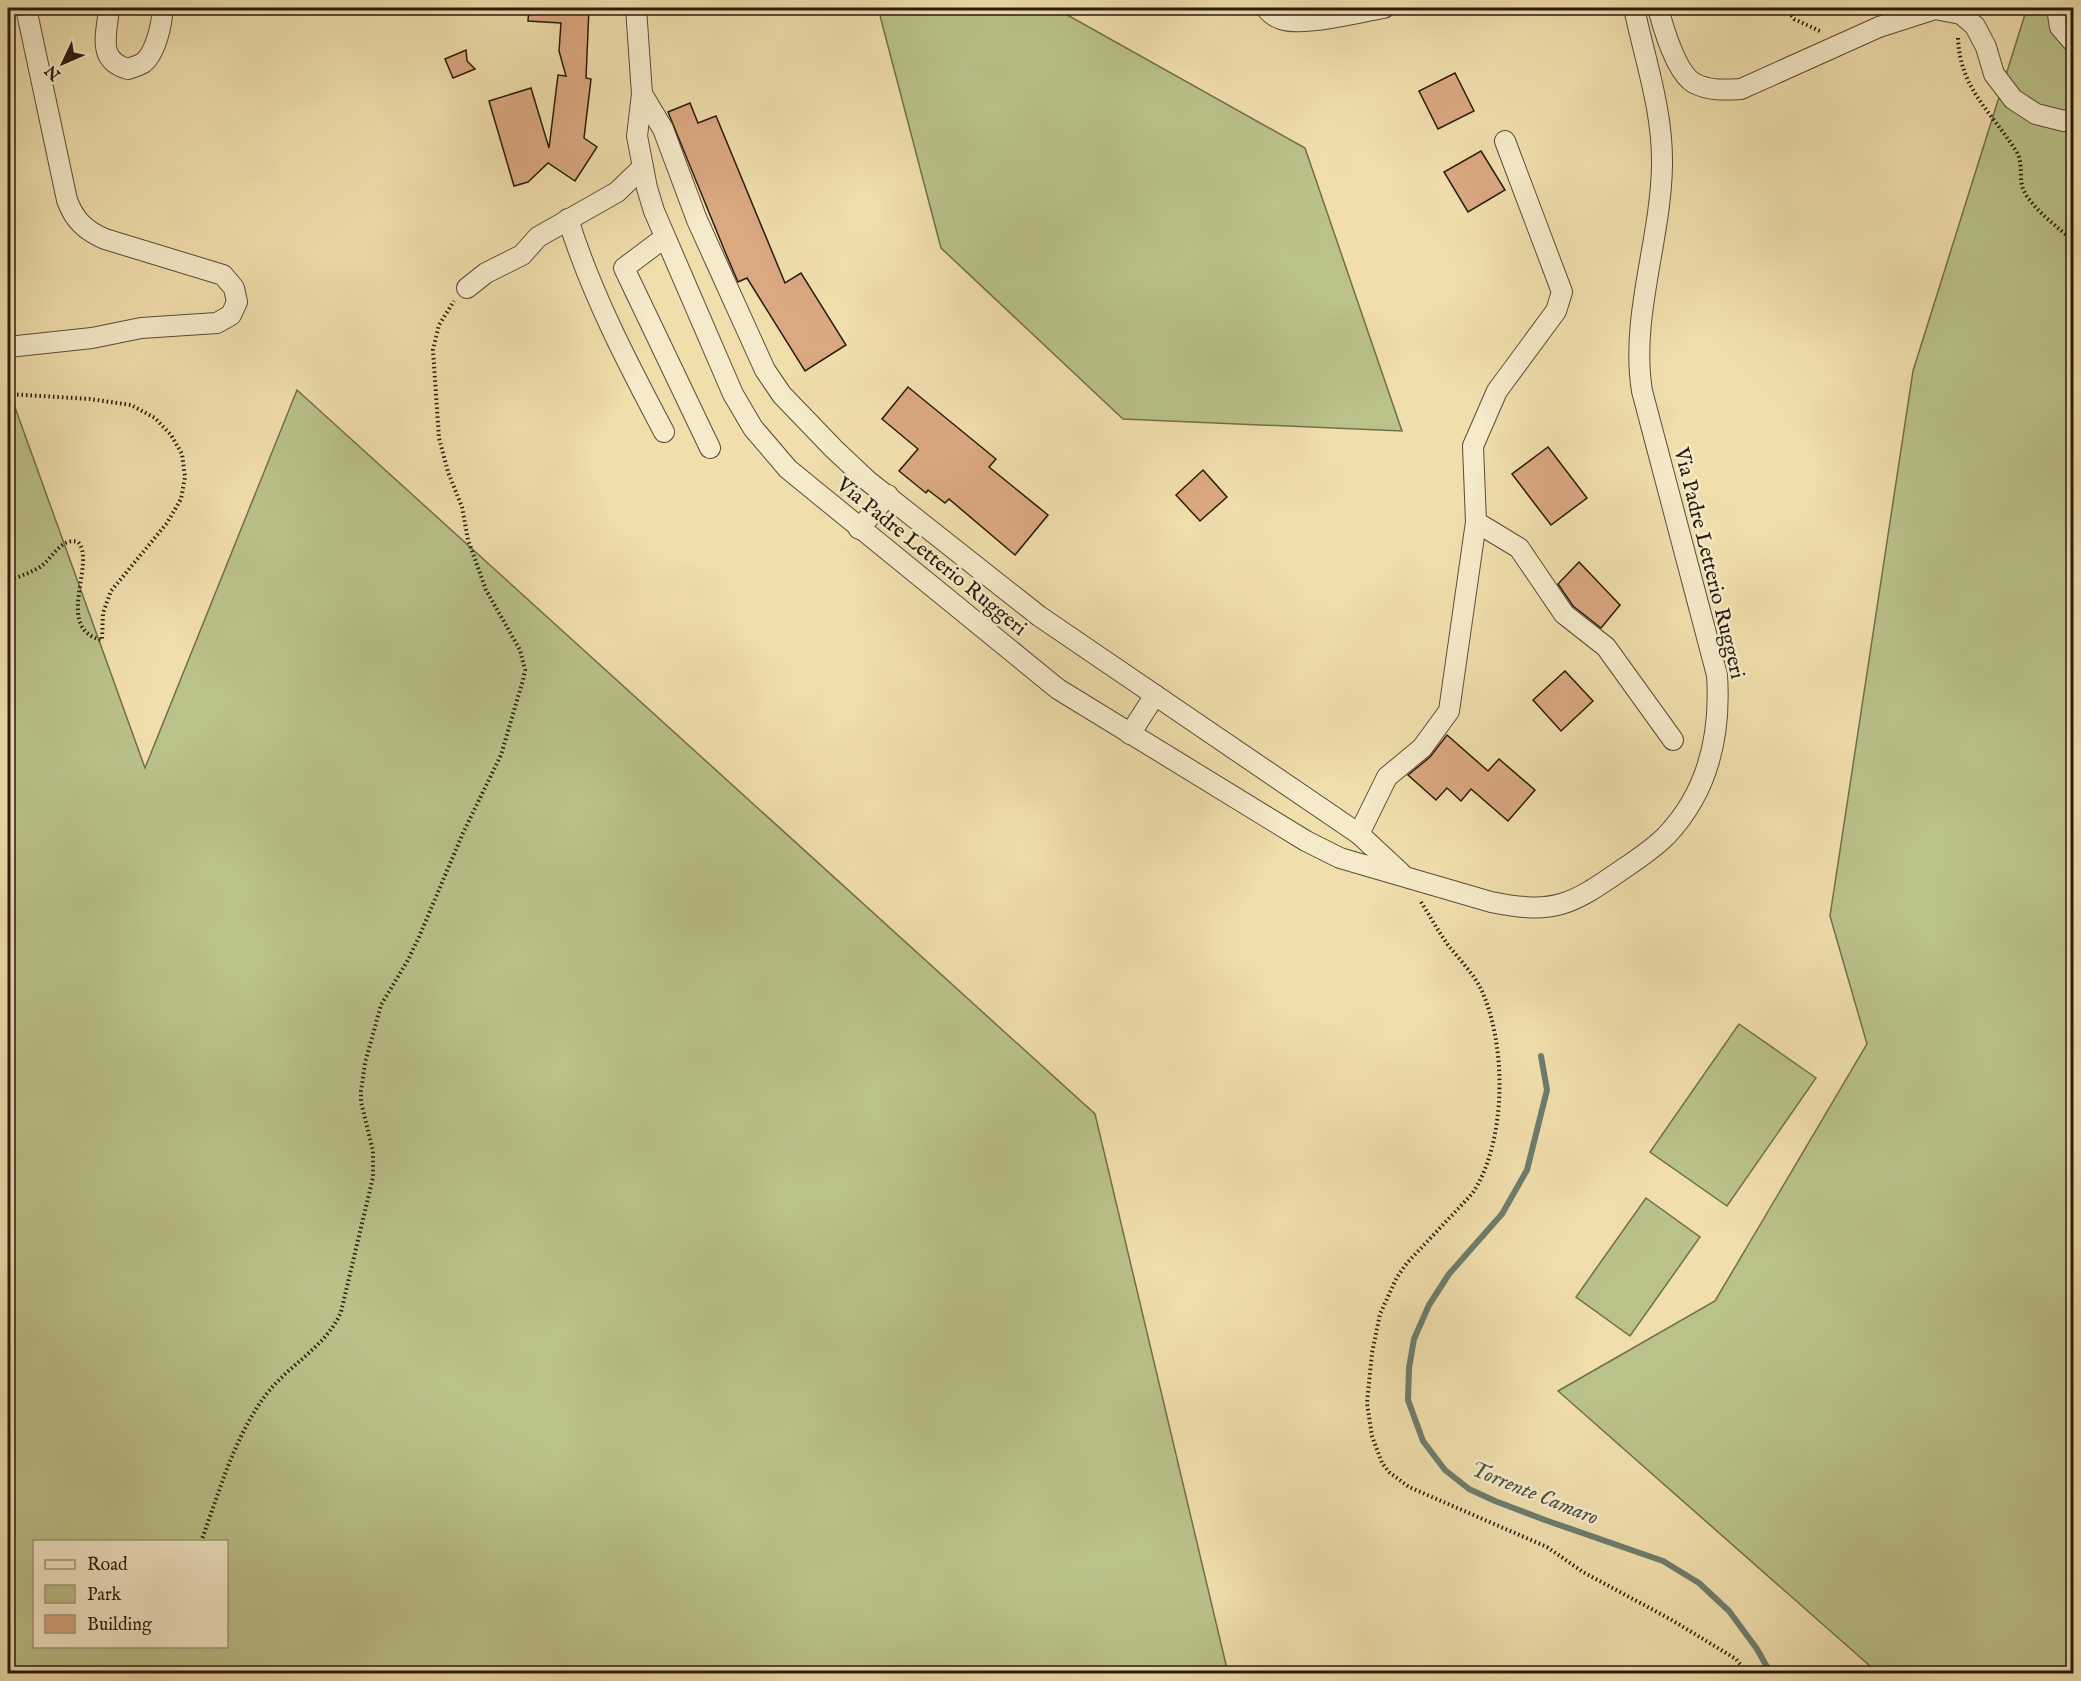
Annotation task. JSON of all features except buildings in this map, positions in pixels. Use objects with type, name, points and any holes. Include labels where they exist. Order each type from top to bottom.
[{"type":"street","points":[[8,347],[92,338],[141,328],[217,323],[231,315],[237,302],[234,288],[223,275],[105,239],[87,230],[75,218],[67,200],[26,8]]},
{"type":"street","points":[[109,8],[105,48],[108,57],[120,66],[129,69],[148,58],[161,24],[162,8]]},
{"type":"street","name":"Via Padre Letterio Ruggeri","points":[[636,8],[642,94],[637,136],[642,167],[654,211],[733,394],[753,428],[788,469],[859,529],[1058,688],[1314,845],[1340,858],[1491,902],[1517,907],[1545,908],[1571,902],[1595,889],[1652,849],[1666,836],[1691,805],[1701,785],[1716,739],[1718,719],[1717,675],[1638,370],[1638,346],[1658,210],[1662,164],[1658,110],[1634,8]]},
{"type":"street","points":[[1266,8],[1281,19],[1303,21],[1384,8]]},
{"type":"street","points":[[1658,8],[1666,36],[1679,65],[1693,83],[1717,90],[1741,89],[1879,27],[1935,9],[1957,13],[1975,26],[1986,47],[1994,74],[2013,99],[2036,114],[2064,121],[2073,118]]},
{"type":"street","points":[[2057,8],[2060,27],[2073,43]]},
{"type":"street","name":"Via Padre Letterio Ruggeri","points":[[642,94],[663,129],[697,220],[765,370],[782,395],[834,449],[868,481],[1039,616],[1359,834],[1404,876]]},
{"type":"street","points":[[1359,834],[1387,777],[1422,748],[1449,711],[1476,522],[1473,446],[1497,391],[1556,311],[1562,292],[1506,141]]},
{"type":"street","points":[[467,288],[486,273],[522,255],[538,237],[617,192],[642,167]]},
{"type":"street","points":[[568,219],[577,247],[633,375],[664,432]]},
{"type":"street","points":[[664,238],[624,268],[710,448]]},
{"type":"street","points":[[859,529],[888,495]]},
{"type":"street","points":[[1476,522],[1519,548],[1564,614],[1606,647],[1673,740]]},
{"type":"street","points":[[1130,734],[1155,695]]},
{"type":"path","points":[[1786,8],[1794,19],[1843,43]]},
{"type":"path","points":[[1957,13],[1959,57],[1971,87],[2019,154],[2024,191],[2044,216],[2073,241]]},
{"type":"path","points":[[202,1540],[239,1440],[259,1404],[281,1378],[331,1332],[341,1312],[373,1177],[373,1151],[362,1110],[361,1091],[365,1064],[381,1005],[419,937],[463,833],[501,755],[523,680],[525,670],[520,650],[486,590],[468,540],[462,507],[448,472],[439,438],[433,361],[435,338],[439,325],[452,304],[467,288]]},
{"type":"path","points":[[8,394],[114,401],[143,410],[162,425],[177,444],[182,454],[185,477],[181,499],[176,510],[111,591],[103,613],[102,640],[87,634],[81,624],[78,602],[84,552],[83,546],[78,542],[72,540],[66,542],[38,568],[8,580]]},
{"type":"path","points":[[1404,876],[1446,942],[1480,987],[1495,1039],[1498,1099],[1491,1152],[1480,1181],[1472,1194],[1407,1263],[1397,1277],[1380,1314],[1372,1353],[1367,1403],[1377,1452],[1389,1472],[1398,1480],[1464,1512],[1547,1547],[1583,1572],[1670,1619],[1736,1659],[1748,1674]]},
{"type":"green space","points":[[878,8],[1055,8],[1305,148],[1402,431],[1123,419],[941,248]]},
{"type":"green space","points":[[2027,8],[2073,8],[2073,1673],[1878,1673],[1558,1391],[1715,1301],[1867,1044],[1830,916],[1913,371]]},
{"type":"green space","points":[[8,388],[145,768],[297,390],[1095,1114],[1228,1673],[8,1673]]},
{"type":"green space","points":[[1739,1024],[1816,1078],[1727,1206],[1650,1152]]},
{"type":"green space","points":[[1646,1198],[1700,1237],[1630,1336],[1576,1297]]},
{"type":"waterway","name":"Torrente Camaro","points":[[1541,1056],[1547,1090],[1527,1170],[1502,1214],[1449,1274],[1429,1305],[1414,1339],[1409,1368],[1408,1400],[1423,1441],[1445,1470],[1469,1489],[1545,1520],[1663,1561],[1699,1583],[1729,1611],[1757,1649],[1771,1674]]}]
